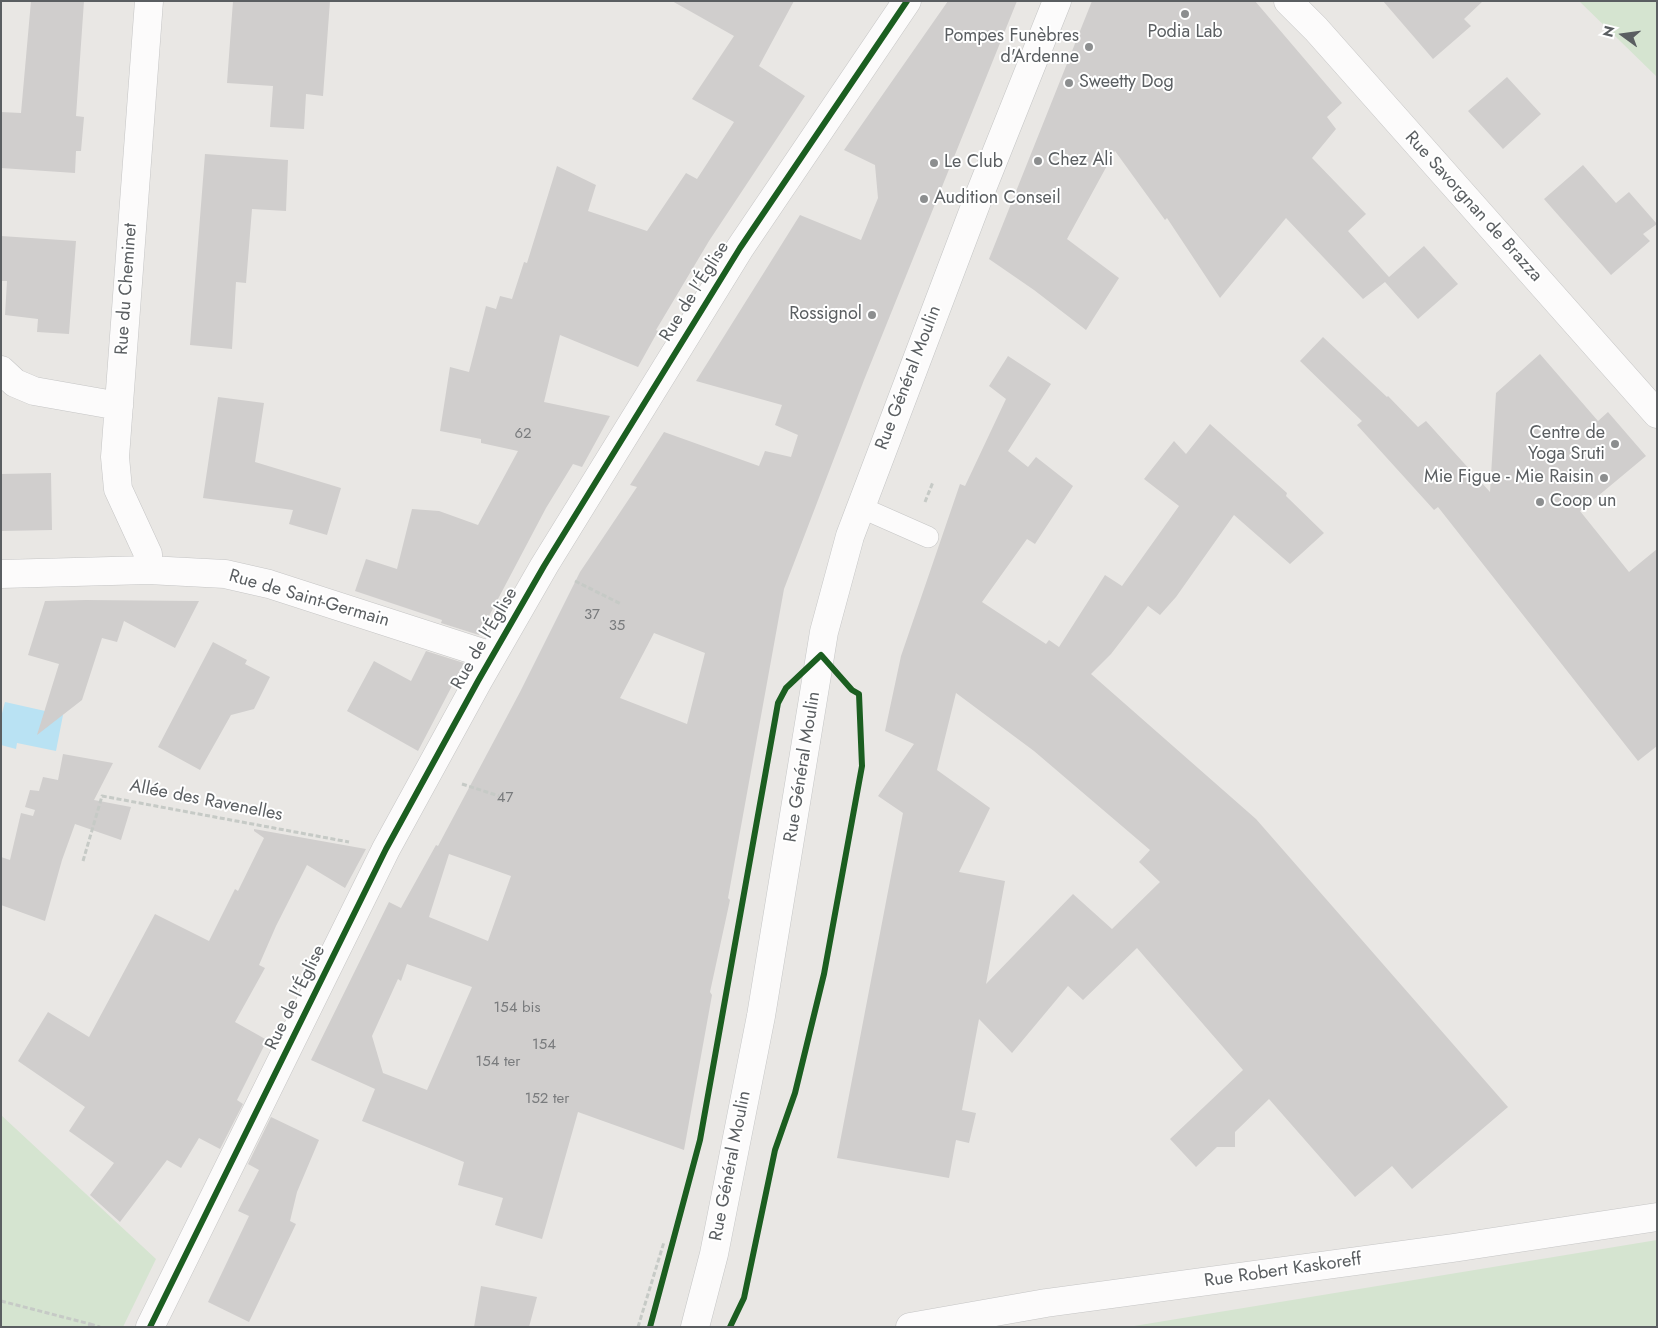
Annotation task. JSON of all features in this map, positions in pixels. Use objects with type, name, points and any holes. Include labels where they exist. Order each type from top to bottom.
[{"type":"street","name":"Rue du Cheminet","points":[[148,570],[148,554],[118,489],[115,457],[149,1]]},
{"type":"street","name":"Rue de l'Église","points":[[150,1327],[386,849],[492,656],[544,566],[740,248],[907,1]]},
{"type":"street","name":"Rue Général Moulin","points":[[695,1327],[714,1254],[761,1016],[824,632],[850,536],[979,196],[1057,1]]},
{"type":"street","name":"Rue Savorgnan de Brazza","points":[[1288,1],[1316,29],[1657,414]]},
{"type":"street","points":[[1,370],[15,383],[34,391],[118,406]]},
{"type":"street","name":"Rue de Saint-Germain","points":[[1,574],[148,570],[225,574],[269,584],[492,656]]},
{"type":"street","name":"Rue Robert Kaskoreff","points":[[910,1327],[1046,1303],[1453,1248],[1657,1217]]},
{"type":"lane","points":[[860,507],[928,537]]},
{"type":"path","points":[[566,576],[621,604]]},
{"type":"path","points":[[454,782],[499,796]]},
{"type":"path","points":[[638,1327],[664,1242]]},
{"type":"path","points":[[1,1302],[100,1327]]},
{"type":"green space","points":[[1579,1],[1657,1],[1657,77]]},
{"type":"green space","points":[[1,1115],[156,1259],[123,1327],[1,1327]]},
{"type":"green space","points":[[1657,1240],[1657,1327],[1128,1327]]},
{"type":"water","points":[[5,702],[63,715],[56,751],[17,743],[16,749],[1,745],[1,717]]},
{"type":"building","points":[[31,1],[84,1],[76,116],[84,117],[81,151],[76,151],[75,173],[1,168],[1,112],[21,113]]},
{"type":"building","points":[[233,1],[330,1],[323,96],[306,94],[304,129],[270,127],[273,86],[227,83]]},
{"type":"building","points":[[672,1],[794,1],[759,66],[805,96],[709,241],[656,330],[658,331],[638,367],[560,335],[544,402],[610,416],[582,467],[573,464],[546,508],[479,635],[441,623],[442,620],[355,591],[366,559],[397,569],[412,509],[439,511],[478,525],[518,451],[481,443],[481,439],[440,431],[450,367],[469,372],[486,306],[496,309],[500,296],[512,299],[524,262],[527,263],[557,166],[596,185],[588,211],[647,231],[686,173],[697,179],[734,122],[692,99],[734,36]]},
{"type":"building","points":[[948,1],[1017,1],[864,380],[784,589],[728,898],[730,900],[710,992],[712,995],[684,1150],[578,1112],[542,1239],[495,1225],[503,1198],[458,1185],[464,1162],[362,1121],[375,1089],[311,1060],[389,902],[401,908],[436,845],[438,846],[520,692],[580,572],[637,487],[630,485],[664,432],[759,466],[765,451],[791,457],[798,435],[775,425],[782,405],[696,381],[800,215],[861,240],[878,198],[875,165],[844,150]],"holes":[[[654,633],[705,653],[687,724],[620,698]],[[449,854],[511,876],[488,941],[429,917]],[[407,964],[472,987],[427,1090],[383,1073],[372,1036],[398,979],[401,981]]]},
{"type":"building","points":[[1092,1],[1255,1],[1342,103],[1327,117],[1336,129],[1312,158],[1366,214],[1348,231],[1389,277],[1424,246],[1458,284],[1418,319],[1385,282],[1363,299],[1286,218],[1220,298],[1167,218],[1165,220],[1115,151],[1067,239],[1119,278],[1086,330],[1034,290],[989,259]]},
{"type":"building","points":[[1383,1],[1483,1],[1464,19],[1471,26],[1433,59]]},
{"type":"building","points":[[1507,77],[1541,114],[1503,149],[1468,111]]},
{"type":"building","points":[[205,154],[288,160],[286,211],[252,209],[246,283],[236,282],[232,349],[190,345]]},
{"type":"building","points":[[1583,165],[1616,203],[1629,192],[1657,224],[1643,234],[1650,241],[1611,275],[1544,199]]},
{"type":"building","points":[[1,236],[76,241],[69,334],[37,332],[38,319],[5,315],[7,281],[1,281]]},
{"type":"building","points":[[1323,337],[1388,396],[1418,427],[1426,421],[1490,492],[1496,393],[1540,354],[1598,421],[1608,412],[1646,456],[1580,511],[1629,572],[1657,549],[1657,746],[1638,761],[1438,507],[1434,510],[1357,425],[1362,421],[1300,361]]},
{"type":"building","points":[[1008,356],[1051,384],[1008,451],[1028,467],[1036,457],[1073,486],[1035,544],[1027,539],[982,602],[1046,644],[1049,640],[1059,647],[1105,575],[1122,586],[1179,506],[1144,479],[1174,441],[1186,454],[1210,424],[1287,493],[1286,496],[1324,533],[1290,564],[1234,515],[1176,597],[1160,615],[1148,606],[1111,654],[1091,674],[1256,819],[1508,1107],[1412,1189],[1392,1166],[1355,1197],[1269,1099],[1235,1132],[1235,1147],[1217,1147],[1196,1167],[1170,1139],[1243,1070],[1137,948],[1083,1000],[1068,986],[1012,1053],[979,1019],[962,1110],[976,1113],[969,1143],[956,1140],[949,1178],[837,1158],[903,813],[878,796],[914,744],[885,731],[901,656],[960,484],[965,486],[1006,399],[989,386]],"holes":[[[956,693],[1034,751],[1150,850],[1139,862],[1160,882],[1112,929],[1073,894],[986,984],[1005,881],[959,872],[990,808],[937,770]]]},
{"type":"building","points":[[218,397],[264,403],[255,462],[341,488],[327,535],[289,524],[293,510],[203,498]]},
{"type":"building","points":[[51,473],[52,530],[1,531],[1,474]]},
{"type":"building","points":[[45,601],[199,601],[175,648],[124,621],[117,642],[102,638],[82,700],[37,735],[59,664],[28,655]]},
{"type":"building","points":[[213,642],[247,660],[245,664],[270,677],[254,709],[231,715],[200,770],[158,747]]},
{"type":"building","points":[[426,651],[464,663],[418,751],[347,711],[374,661],[411,681]]},
{"type":"building","points":[[63,754],[113,763],[94,800],[131,807],[121,840],[75,824],[62,860],[45,921],[1,905],[1,857],[10,860],[21,813],[33,816],[35,810],[25,807],[30,790],[39,791],[43,777],[58,780]]},
{"type":"building","points":[[254,829],[366,849],[345,888],[307,865],[276,926],[259,965],[265,968],[235,1022],[267,1040],[237,1100],[243,1104],[220,1149],[199,1138],[181,1168],[167,1160],[120,1222],[90,1195],[114,1163],[69,1131],[85,1107],[18,1061],[48,1012],[89,1037],[155,914],[209,941],[235,889],[238,891],[264,838]]},
{"type":"building","points":[[271,1117],[319,1140],[297,1192],[290,1221],[296,1224],[249,1322],[208,1302],[249,1216],[238,1211],[259,1170],[248,1164]]},
{"type":"building","points":[[481,1286],[537,1297],[529,1327],[474,1327]]},
{"type":"cycle path","points":[[150,1327],[386,849],[478,681],[544,566],[740,248],[907,1]]},
{"type":"cycle path","points":[[650,1327],[700,1140],[778,703],[786,688],[821,655],[852,690],[859,694],[862,766],[824,974],[795,1093],[775,1150],[744,1298],[730,1327]]},
{"type":"place","name":"Podia Lab","points":[[1185,14]]},
{"type":"place","name":"Pompes Funèbres d'Ardenne","points":[[1089,47]]},
{"type":"place","name":"Sweetty Dog","points":[[1069,83]]},
{"type":"place","name":"Chez Ali","points":[[1038,161]]},
{"type":"place","name":"Le Club","points":[[934,163]]},
{"type":"place","name":"Audition Conseil","points":[[924,199]]},
{"type":"place","name":"Rossignol","points":[[872,315]]},
{"type":"place","name":"Centre de Yoga Sruti","points":[[1615,444]]},
{"type":"place","name":"Mie Figue - Mie Raisin","points":[[1604,478]]},
{"type":"place","name":"Coop un","points":[[1540,502]]}]
